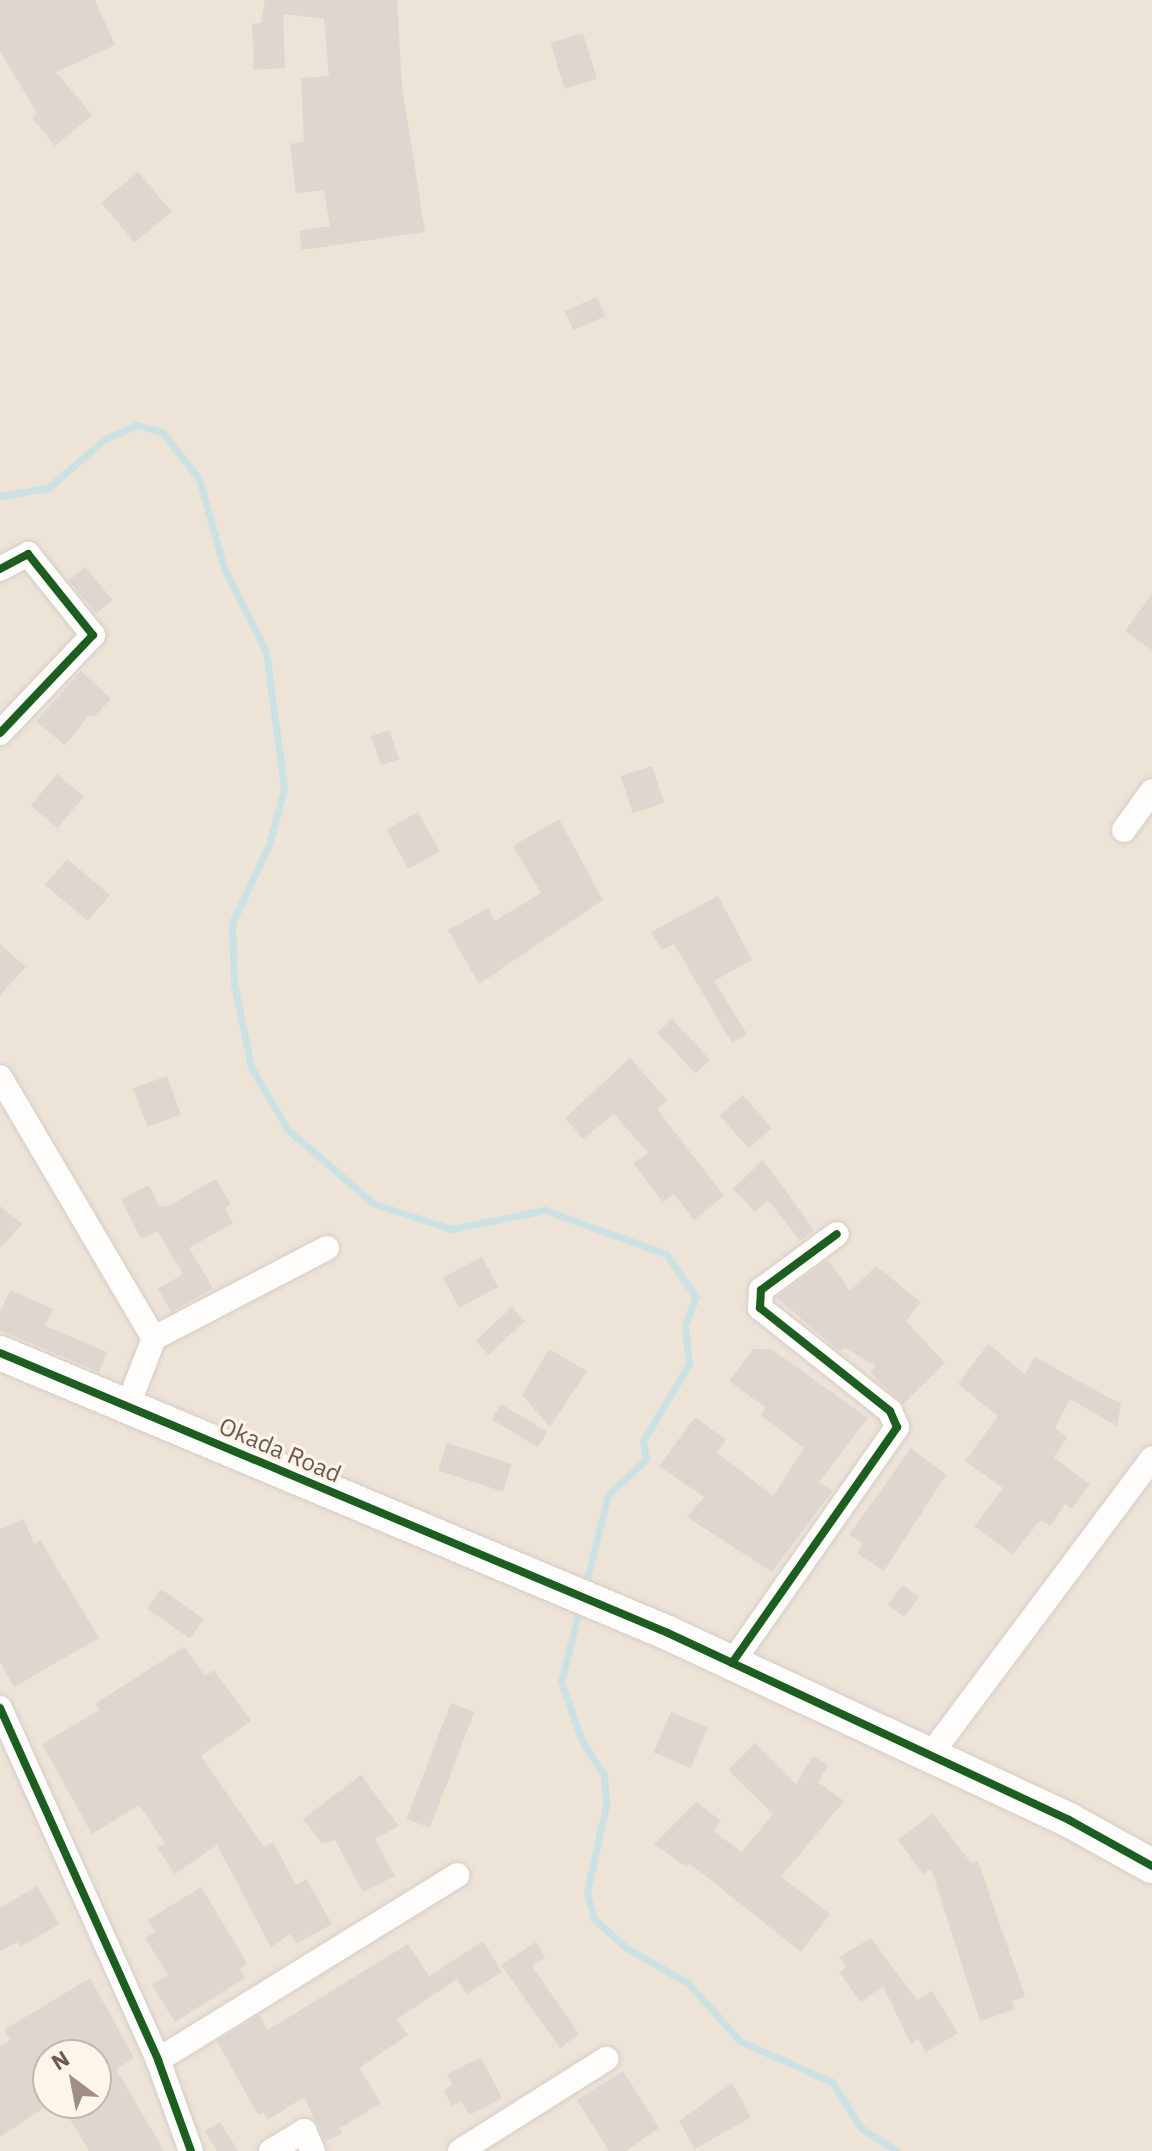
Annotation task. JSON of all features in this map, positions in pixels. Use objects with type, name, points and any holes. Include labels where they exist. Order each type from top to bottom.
[{"type":"street","points":[[0,569],[28,554],[93,635],[0,733]]},
{"type":"street","points":[[1124,830],[1152,791]]},
{"type":"street","points":[[0,1077],[154,1338]]},
{"type":"street","points":[[732,1663],[897,1427],[890,1411],[760,1308],[761,1290],[837,1234]]},
{"type":"street","points":[[127,1408],[154,1338],[327,1248]]},
{"type":"street","name":"Okada Road","points":[[0,1353],[611,1608],[931,1754],[1152,1866]]},
{"type":"street","points":[[931,1754],[1152,1459]]},
{"type":"street","points":[[0,1708],[158,2060],[191,2151]]},
{"type":"street","points":[[158,2060],[458,1875]]},
{"type":"street","points":[[460,2151],[606,2059]]},
{"type":"street","points":[[271,2151],[304,2131],[313,2151]]},
{"type":"shaded area","points":[[0,0],[1152,0],[1152,2151],[0,2151]]},
{"type":"building","points":[[0,0],[95,0],[115,45],[56,72],[92,115],[55,146],[32,118],[37,113],[0,51]]},
{"type":"building","points":[[265,0],[397,0],[402,87],[425,232],[302,250],[299,231],[330,226],[324,190],[296,193],[290,144],[304,142],[301,78],[329,76],[324,19],[283,14],[285,68],[254,70],[252,24],[261,23]]},
{"type":"building","points":[[583,33],[597,79],[565,89],[550,43]]},
{"type":"building","points":[[138,172],[171,212],[135,243],[101,203]]},
{"type":"building","points":[[597,297],[605,316],[573,330],[565,311]]},
{"type":"building","points":[[85,567],[113,600],[97,613],[69,580]]},
{"type":"building","points":[[1152,594],[1152,650],[1125,631]]},
{"type":"building","points":[[81,671],[111,699],[94,717],[90,714],[65,745],[36,722]]},
{"type":"building","points":[[389,730],[399,759],[381,765],[371,736]]},
{"type":"building","points":[[652,766],[664,803],[633,813],[621,776]]},
{"type":"building","points":[[57,774],[84,796],[57,828],[31,805]]},
{"type":"building","points":[[418,812],[440,851],[408,869],[387,829]]},
{"type":"building","points":[[559,819],[603,900],[479,984],[448,930],[488,908],[495,921],[541,893],[513,846]]},
{"type":"building","points":[[67,859],[110,895],[88,921],[45,885]]},
{"type":"building","points":[[718,896],[752,960],[714,981],[747,1034],[732,1043],[674,944],[662,950],[651,932]]},
{"type":"building","points":[[0,944],[26,967],[0,995]]},
{"type":"building","points":[[672,1019],[710,1060],[696,1074],[657,1033]]},
{"type":"building","points":[[630,1058],[667,1100],[657,1109],[724,1196],[694,1220],[674,1194],[663,1202],[633,1163],[648,1153],[614,1114],[583,1139],[565,1118]]},
{"type":"building","points":[[167,1076],[181,1115],[147,1127],[133,1088]]},
{"type":"building","points":[[743,1095],[772,1128],[748,1149],[720,1115]]},
{"type":"building","points":[[763,1160],[814,1230],[800,1241],[768,1200],[755,1212],[733,1189]]},
{"type":"building","points":[[216,1179],[231,1204],[225,1208],[233,1223],[189,1248],[213,1288],[171,1312],[158,1289],[183,1274],[157,1231],[141,1239],[121,1199],[149,1185],[159,1207],[171,1205]]},
{"type":"building","points":[[0,1206],[22,1224],[0,1249]]},
{"type":"building","points":[[482,1257],[498,1287],[459,1308],[443,1278]]},
{"type":"building","points":[[828,1260],[850,1291],[876,1266],[921,1302],[906,1321],[945,1363],[903,1404],[870,1372],[876,1366],[845,1348],[839,1351],[776,1297]]},
{"type":"building","points":[[10,1290],[53,1309],[45,1326],[107,1352],[99,1372],[0,1330],[0,1313]]},
{"type":"building","points":[[512,1307],[525,1321],[488,1355],[475,1341]]},
{"type":"building","points":[[988,1344],[1025,1374],[1035,1357],[1121,1404],[1117,1426],[1070,1399],[1055,1428],[1067,1437],[1054,1458],[1090,1484],[1072,1509],[1065,1504],[1050,1526],[1040,1520],[1013,1555],[974,1526],[1003,1488],[965,1461],[998,1416],[958,1384]]},
{"type":"building","points":[[549,1349],[587,1371],[550,1427],[522,1395]]},
{"type":"building","points":[[753,1349],[771,1349],[868,1418],[819,1482],[832,1491],[772,1572],[687,1517],[704,1497],[659,1466],[695,1417],[726,1440],[717,1453],[773,1496],[804,1448],[761,1415],[766,1408],[729,1381]]},
{"type":"building","points":[[501,1404],[547,1432],[538,1447],[492,1419]]},
{"type":"building","points":[[447,1443],[512,1464],[503,1492],[438,1471]]},
{"type":"building","points":[[911,1448],[946,1475],[884,1571],[857,1553],[863,1544],[849,1535]]},
{"type":"building","points":[[24,1519],[34,1544],[40,1540],[99,1638],[14,1687],[0,1662],[0,1529]]},
{"type":"building","points":[[903,1585],[919,1597],[904,1617],[888,1605]]},
{"type":"building","points":[[161,1589],[204,1619],[190,1638],[147,1609]]},
{"type":"building","points":[[184,1647],[205,1676],[214,1670],[251,1721],[201,1756],[264,1847],[273,1842],[296,1885],[306,1879],[332,1924],[296,1944],[290,1934],[271,1947],[217,1845],[175,1874],[157,1848],[165,1843],[139,1805],[92,1834],[42,1744],[99,1710],[95,1704]]},
{"type":"building","points":[[451,1703],[474,1712],[430,1828],[407,1819]]},
{"type":"building","points":[[671,1712],[708,1728],[691,1768],[654,1753]]},
{"type":"building","points":[[755,1743],[796,1784],[813,1756],[828,1765],[818,1782],[844,1801],[781,1877],[830,1914],[801,1952],[689,1863],[686,1867],[654,1844],[696,1802],[721,1821],[713,1831],[742,1852],[773,1814],[728,1770]]},
{"type":"building","points":[[361,1775],[399,1826],[375,1839],[395,1876],[363,1892],[335,1840],[322,1844],[303,1819]]},
{"type":"building","points":[[933,1813],[971,1863],[978,1861],[1025,1997],[1012,2001],[1015,2009],[980,2021],[931,1868],[923,1874],[898,1840]]},
{"type":"building","points":[[37,1886],[59,1924],[20,1947],[17,1942],[0,1951],[0,1908]]},
{"type":"building","points":[[201,1887],[247,1963],[240,1969],[245,1978],[175,2022],[152,1985],[168,1975],[145,1938],[155,1932],[148,1920]]},
{"type":"building","points":[[871,1938],[917,2000],[932,1991],[958,2033],[926,2052],[918,2039],[911,2044],[883,1986],[861,2002],[839,1972],[846,1967],[839,1957]]},
{"type":"building","points":[[483,1941],[502,1972],[467,1994],[457,1979],[397,2019],[408,2035],[359,2068],[381,2103],[340,2128],[342,2134],[325,2141],[304,2097],[268,2120],[263,2112],[258,2115],[217,2041],[259,2015],[268,2030],[408,1944],[429,1976]]},
{"type":"building","points":[[536,1942],[545,1958],[532,1966],[579,2034],[560,2048],[501,1965]]},
{"type":"building","points":[[90,1978],[134,2058],[116,2069],[164,2151],[89,2151],[70,2119],[112,2119],[112,2039],[32,2039],[32,2116],[0,2137],[0,2046],[10,2040],[4,2030]]},
{"type":"building","points":[[481,2057],[502,2098],[469,2115],[461,2101],[452,2106],[444,2090],[453,2085],[447,2074]]},
{"type":"building","points":[[623,2071],[659,2128],[626,2151],[609,2151],[577,2100]]},
{"type":"building","points":[[732,2083],[751,2117],[695,2149],[679,2121]]},
{"type":"building","points":[[220,2122],[238,2151],[217,2151],[205,2131]]},
{"type":"waterway","points":[[0,496],[48,488],[105,439],[137,425],[162,432],[199,479],[224,568],[266,651],[284,788],[269,845],[232,923],[234,984],[251,1067],[288,1130],[374,1204],[451,1229],[545,1210],[666,1254],[696,1297],[685,1324],[689,1364],[643,1441],[646,1459],[608,1495],[585,1588]]},
{"type":"waterway","points":[[580,1607],[561,1682],[582,1741],[604,1775],[606,1805],[587,1892],[594,1919],[625,1947],[688,1983],[740,2041],[832,2082],[861,2128],[897,2151]]},
{"type":"cycle path","points":[[0,569],[28,554],[93,635],[0,733]]},
{"type":"cycle path","points":[[732,1663],[897,1427],[890,1411],[760,1308],[761,1290],[837,1234]]},
{"type":"cycle path","points":[[0,1353],[668,1633],[1069,1820],[1152,1866]]},
{"type":"cycle path","points":[[0,1708],[158,2060],[191,2151]]}]
